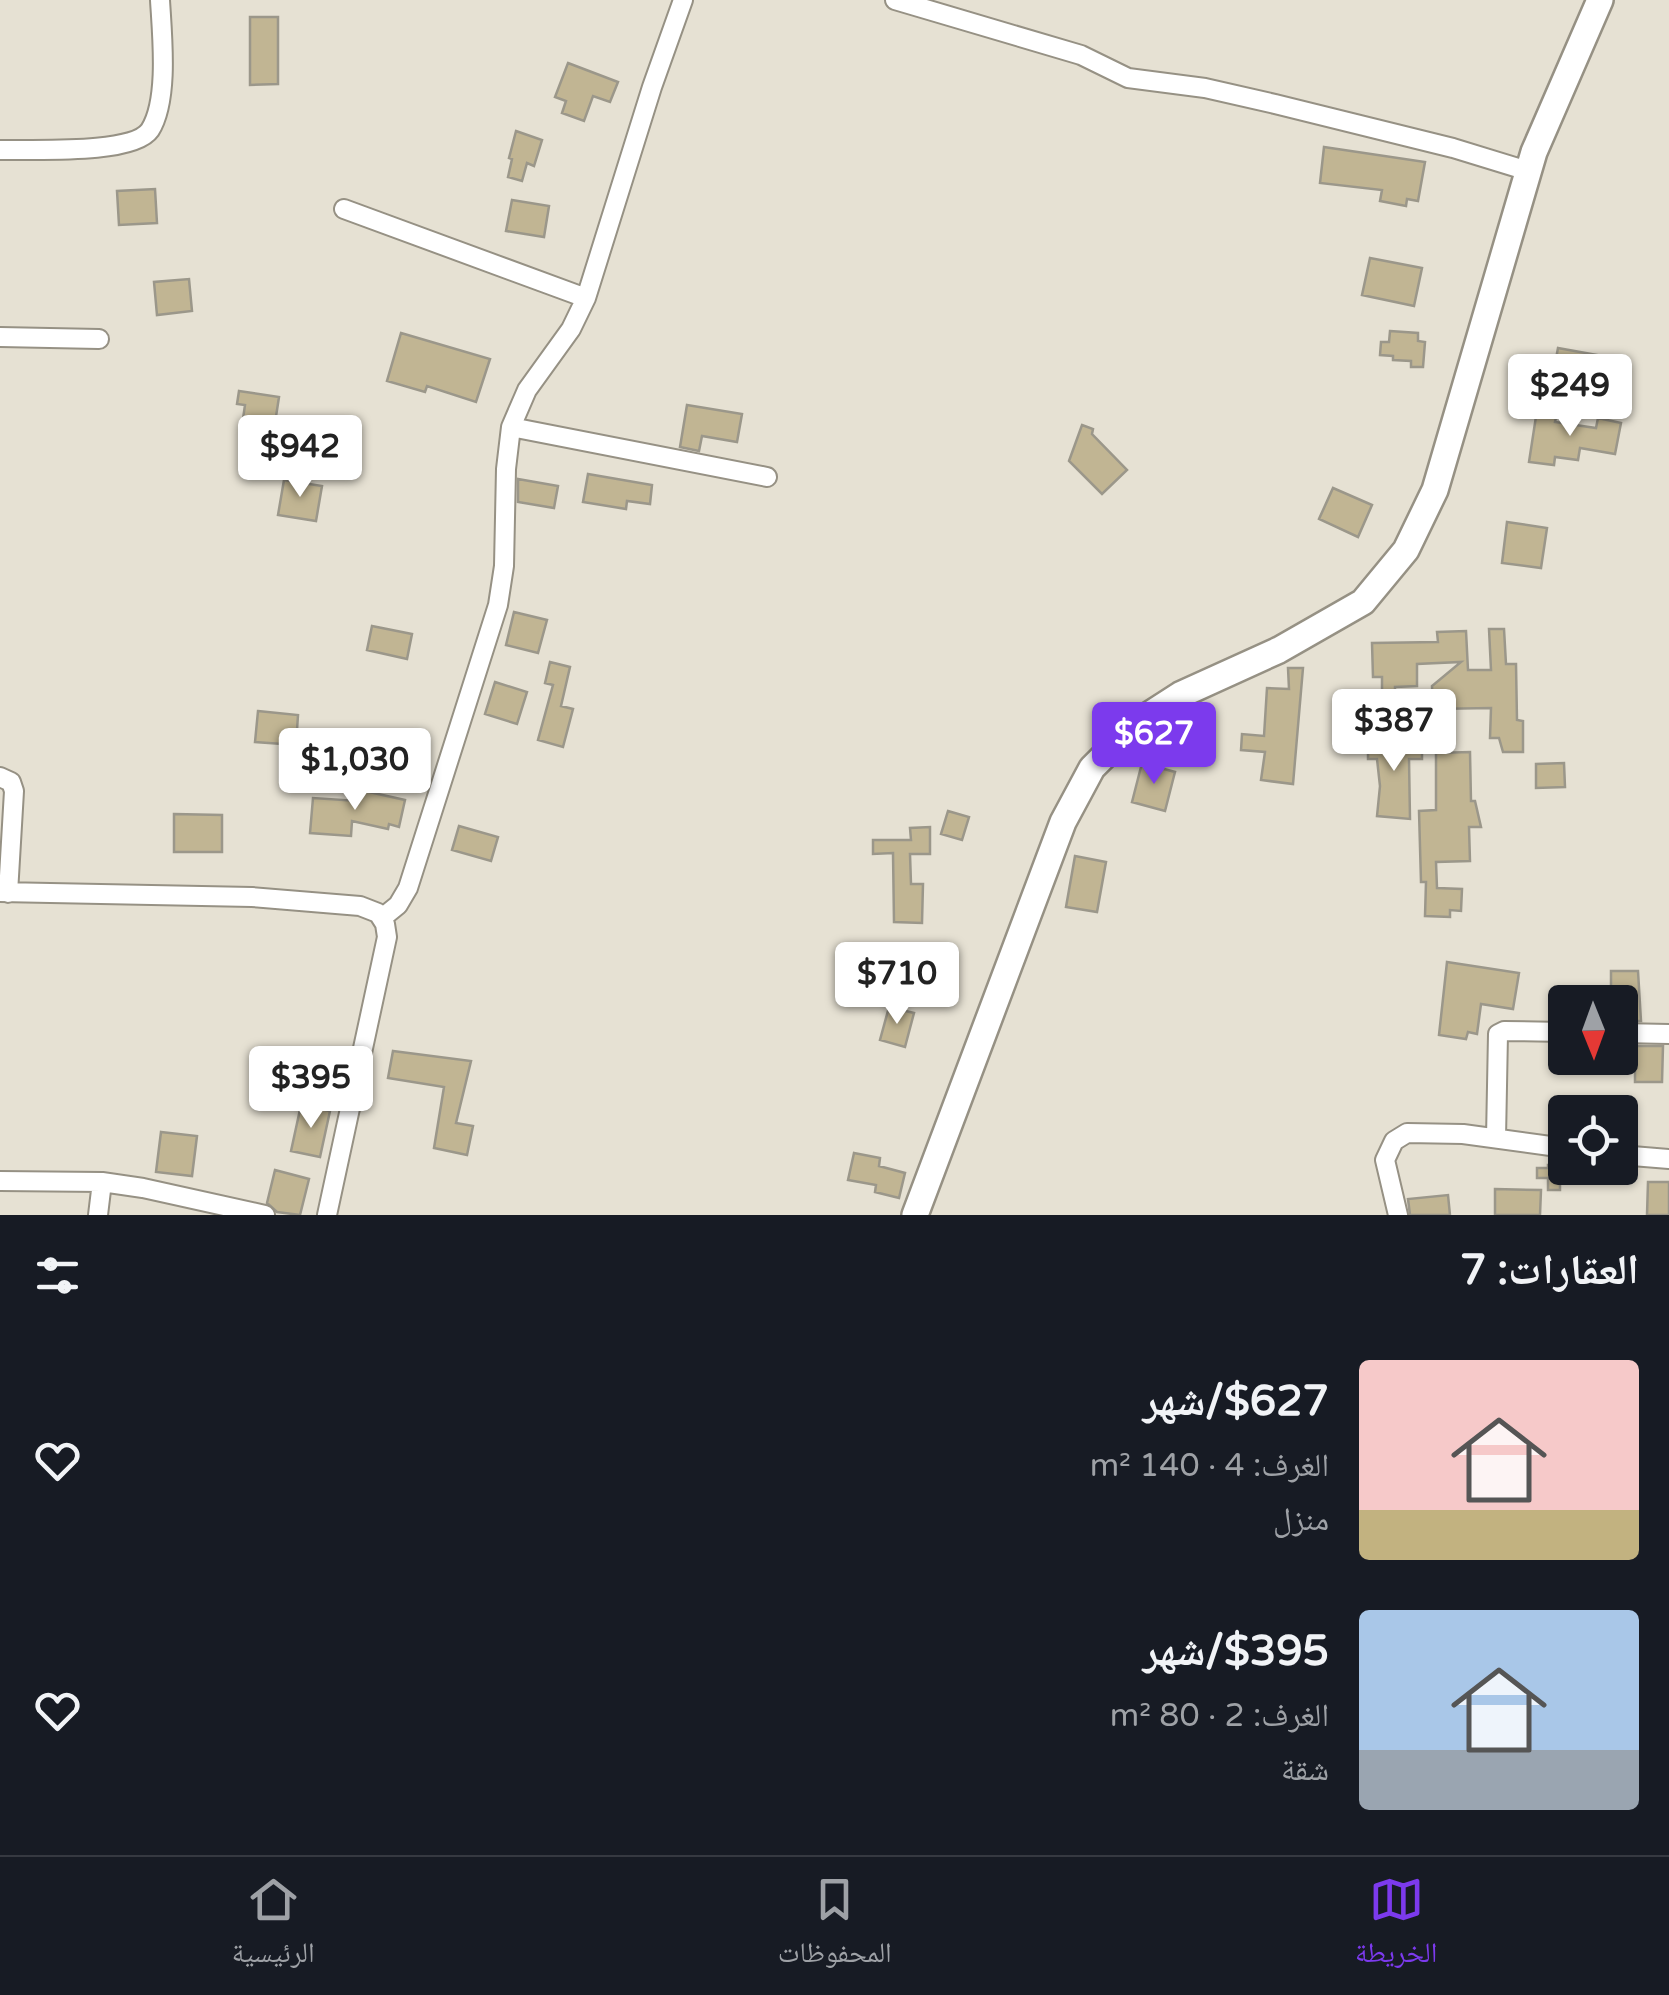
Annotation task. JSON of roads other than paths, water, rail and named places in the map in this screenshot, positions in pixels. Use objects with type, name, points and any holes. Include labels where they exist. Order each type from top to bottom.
[{"type":"street","points":[[0,150],[117,146],[140,139],[150,131],[161,92],[160,0]]},
{"type":"street","points":[[382,918],[408,888],[494,624],[504,566],[506,468],[512,427],[527,390],[563,342],[586,298],[683,0]]},
{"type":"street","points":[[895,0],[1081,55],[1128,78],[1258,100],[1453,148],[1528,171]]},
{"type":"street","points":[[914,1215],[1063,822],[1092,768],[1138,722],[1180,695],[1279,650],[1363,602],[1406,550],[1434,490],[1528,171],[1600,0]]},
{"type":"street","points":[[344,210],[586,298]]},
{"type":"street","points":[[0,337],[98,339]]},
{"type":"street","points":[[512,427],[767,478]]},
{"type":"street","points":[[0,777],[11,782],[14,791],[4,892],[283,900],[367,906],[382,918],[387,936],[327,1215]]},
{"type":"street","points":[[1496,1138],[1498,1034],[1548,1032]]},
{"type":"street","points":[[1638,1033],[1669,1034]]},
{"type":"street","points":[[1398,1215],[1386,1160],[1390,1147],[1400,1136],[1414,1132],[1548,1146]]},
{"type":"street","points":[[1638,1156],[1669,1159]]},
{"type":"street","points":[[0,1181],[102,1182],[266,1215]]},
{"type":"street","points":[[98,1215],[102,1182]]}]
